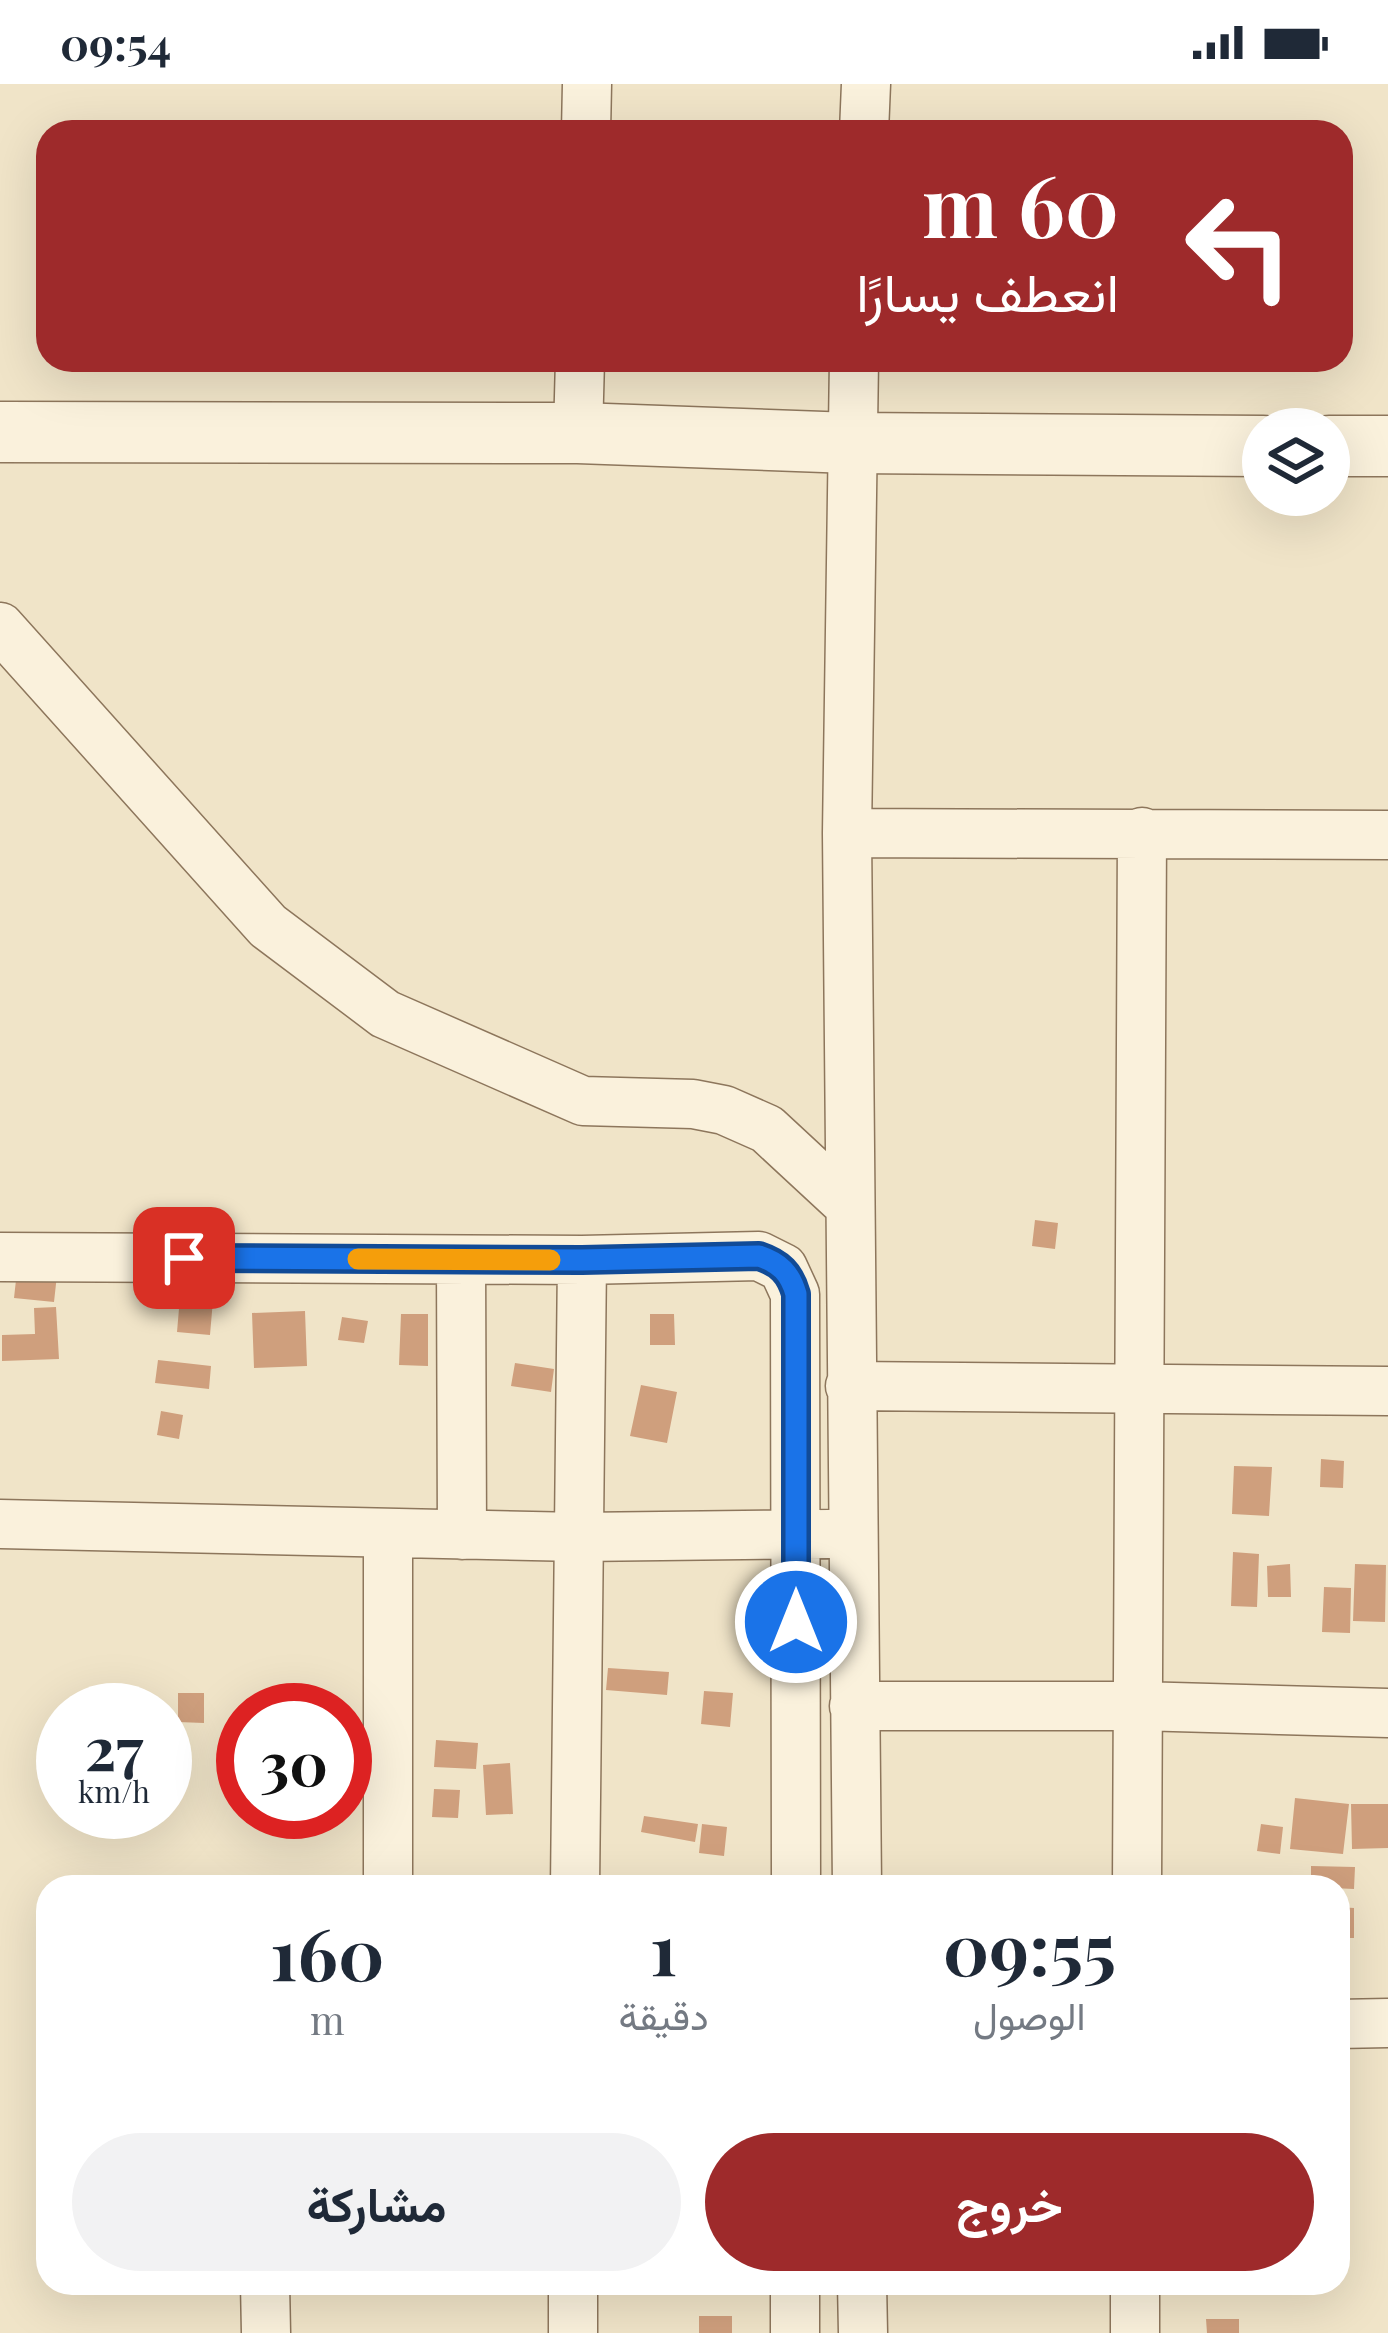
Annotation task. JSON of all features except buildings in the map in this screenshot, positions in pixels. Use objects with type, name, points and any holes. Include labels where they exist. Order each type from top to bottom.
[{"type":"street","points":[[586,120],[587,84]]},
{"type":"street","points":[[864,120],[866,84]]},
{"type":"street","points":[[578,433],[580,372]]},
{"type":"street","points":[[853,372],[847,833],[857,1875]]},
{"type":"street","points":[[0,432],[578,433],[850,443],[1242,446]]},
{"type":"street","points":[[1350,446],[1388,446]]},
{"type":"street","points":[[0,627],[268,926],[385,1014],[583,1101],[724,1109],[767,1129],[848,1205]]},
{"type":"street","points":[[1137,1875],[1142,832]]},
{"type":"street","points":[[847,833],[1388,835]]},
{"type":"street","points":[[0,1257],[582,1260],[759,1256],[783,1268],[796,1294],[796,1875]]},
{"type":"street","points":[[461,1260],[461,1534]]},
{"type":"street","points":[[575,1875],[582,1260]]},
{"type":"street","points":[[850,1386],[1388,1391]]},
{"type":"street","points":[[0,1524],[579,1538],[852,1534]]},
{"type":"street","points":[[388,1533],[388,1875]]},
{"type":"street","points":[[854,1706],[1138,1706],[1388,1713]]},
{"type":"street","points":[[1350,2024],[1388,2024]]},
{"type":"street","points":[[266,2295],[266,2333]]},
{"type":"street","points":[[573,2295],[573,2333]]},
{"type":"street","points":[[795,2295],[795,2333]]},
{"type":"street","points":[[862,2295],[863,2333]]},
{"type":"street","points":[[1135,2295],[1135,2333]]},
{"type":"slow traffic","points":[[358,1259],[550,1260]]},
{"type":"route","points":[[184,1258],[759,1256],[772,1261],[792,1280],[796,1294],[796,1622]]}]
